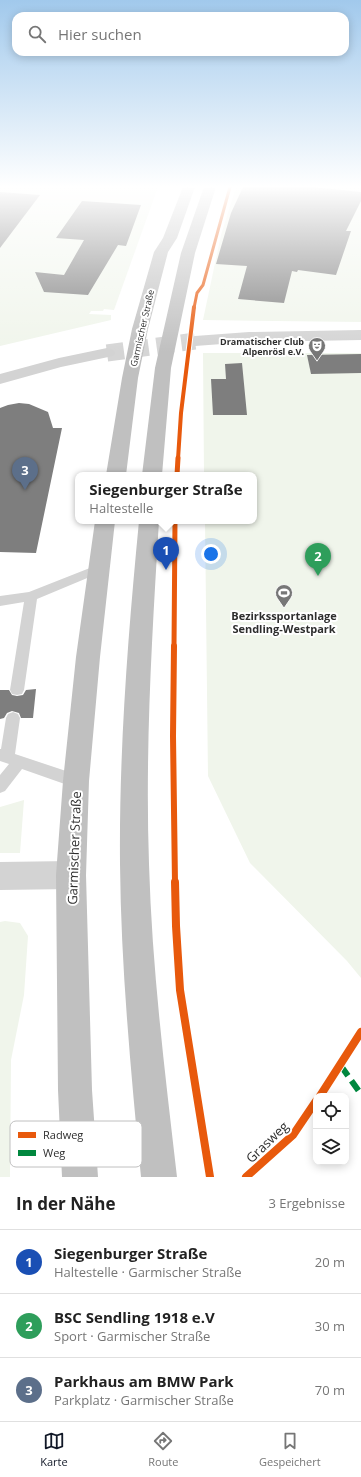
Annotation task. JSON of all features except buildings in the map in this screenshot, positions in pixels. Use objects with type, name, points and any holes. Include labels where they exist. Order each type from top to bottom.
[{"type":"highway","points":[[160,242],[161,252]]},
{"type":"highway","name":"Garmischer Straße","points":[[116,472],[130,378],[142,322],[161,252],[167,242]]},
{"type":"highway","points":[[152,472],[166,354],[192,242]]},
{"type":"highway","name":"Garmischer Straße","points":[[77,1121],[71,875],[76,781],[88,657],[105,524]]},
{"type":"highway","points":[[149,524],[137,706],[134,822],[140,986],[159,1177]]},
{"type":"highway","name":"Garmischer Straße","points":[[79,1167],[80,1177]]},
{"type":"street","points":[[195,341],[256,337],[361,335]]},
{"type":"street","points":[[0,379],[59,363],[107,353]]},
{"type":"street","points":[[0,876],[71,875]]},
{"type":"lane","points":[[0,601],[31,596],[100,568]]},
{"type":"lane","points":[[17,690],[31,596]]},
{"type":"lane","points":[[0,786],[9,759],[13,718]]},
{"type":"lane","points":[[9,759],[76,781]]},
{"type":"shaded area","points":[[0,242],[138,242],[114,310],[104,309],[103,311],[91,311],[89,314],[111,315],[111,320],[0,346]]},
{"type":"shaded area","points":[[220,242],[361,242],[361,322],[203,320]]},
{"type":"shaded area","name":"Bezirkssportanlage Sendling-Westpark","points":[[203,353],[361,353],[361,978],[347,961],[250,863],[208,776],[205,524],[257,524],[257,472],[204,472]]},
{"type":"shaded area","points":[[24,800],[20,853],[0,853],[0,807]]},
{"type":"shaded area","points":[[5,921],[20,923],[28,936],[24,995],[11,1060],[10,1177],[0,1177],[0,922]]},
{"type":"tunnel","points":[[107,353],[195,341]]},
{"type":"marked path","points":[[341,1066],[361,1094]]},
{"type":"cycle path","points":[[177,472],[181,413],[195,299],[197,293],[203,285],[215,242]]},
{"type":"cycle path","points":[[175,524],[173,736],[176,926],[180,990],[210,1177]]},
{"type":"cycle path","points":[[322,1093],[361,1032]]},
{"type":"cycle path","name":"Grasweg","points":[[246,1177],[293,1135],[313,1105]]},
{"type":"place","name":"Dramatischer Club Alpenrösl e.V.","points":[[317,361]]},
{"type":"place","name":"Parkhaus am BMW Park","points":[[25,490]]},
{"type":"place","name":"Siegenburger Straße","points":[[166,570]]},
{"type":"place","name":"BSC Sendling 1918 e.V","points":[[318,576]]},
{"type":"place","name":"Bezirkssportanlage Sendling-Westpark","points":[[284,608]]}]
